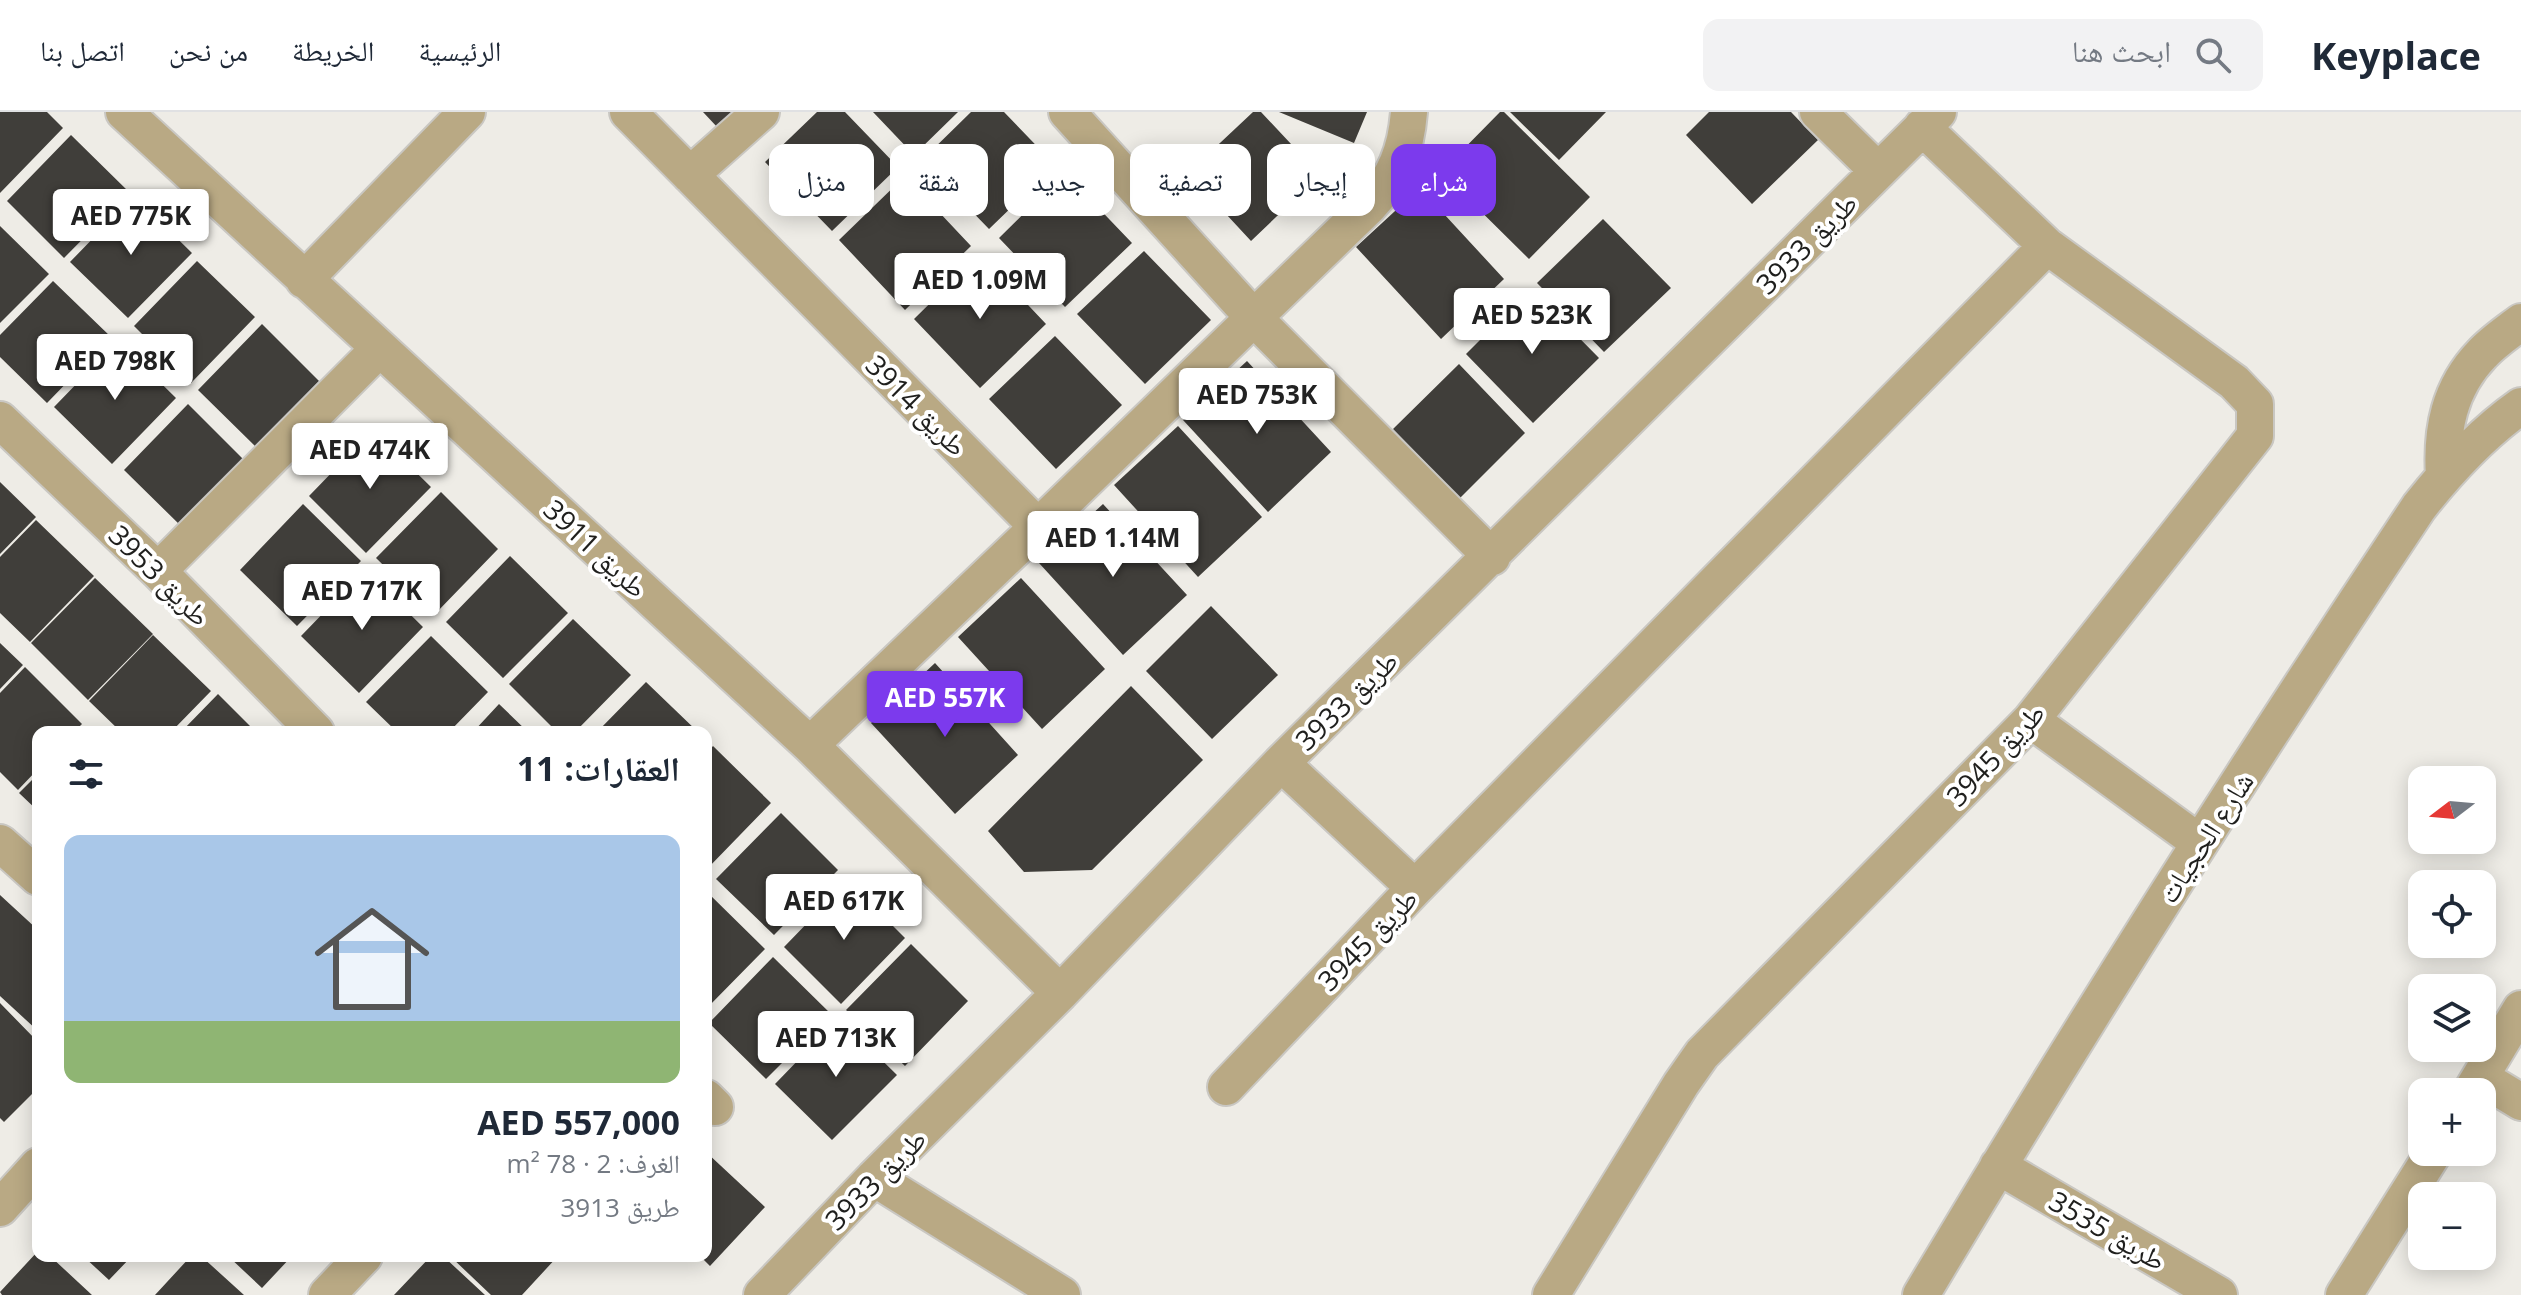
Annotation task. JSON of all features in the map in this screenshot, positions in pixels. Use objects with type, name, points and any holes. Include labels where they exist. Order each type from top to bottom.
[{"type":"street","name":"طريق 3911","points":[[124,112],[810,745],[1060,993]]},
{"type":"street","points":[[304,280],[467,112]]},
{"type":"street","name":"طريق 3914","points":[[628,112],[1038,527]]},
{"type":"street","points":[[690,175],[761,112]]},
{"type":"street","points":[[1067,112],[1254,318],[1492,557]]},
{"type":"street","points":[[810,745],[1384,190],[1403,151],[1409,112]]},
{"type":"street","points":[[1818,112],[1878,171]]},
{"type":"street","name":"طريق 3933","points":[[762,1295],[874,1178],[1060,993],[1281,763],[1930,119]]},
{"type":"street","name":"طريق 3945","points":[[1551,1295],[1702,1054],[2031,720],[2255,436],[2255,404],[2234,382],[2047,246],[1930,119]]},
{"type":"street","name":"طريق 3945","points":[[1226,1087],[1415,888],[2047,246]]},
{"type":"street","points":[[2444,476],[2442,449],[2445,423],[2453,397],[2466,373],[2483,352],[2521,322]]},
{"type":"street","points":[[158,571],[379,349]]},
{"type":"street","name":"شارع الحجيات","points":[[1921,1295],[2200,843],[2397,540],[2444,476],[2470,448],[2521,406]]},
{"type":"street","name":"طريق 3953","points":[[0,420],[158,571],[310,726]]},
{"type":"street","points":[[2031,720],[2200,843]]},
{"type":"street","points":[[1281,763],[1415,888]]},
{"type":"street","points":[[0,843],[32,872]]},
{"type":"street","points":[[2480,1078],[2521,1009]]},
{"type":"street","points":[[2496,1092],[2521,1102]]},
{"type":"street","name":"طريق 3535","points":[[1998,1166],[2219,1295]]},
{"type":"street","points":[[2344,1295],[2425,1166]]},
{"type":"street","points":[[0,1208],[32,1173]]},
{"type":"street","points":[[874,1178],[1062,1295]]},
{"type":"street","points":[[327,1295],[358,1262]]},
{"type":"building","points":[[0,112],[47,112],[63,128],[0,193]]},
{"type":"building","points":[[703,112],[735,112],[718,128]]},
{"type":"building","points":[[817,112],[845,112],[890,159],[890,175],[874,190],[874,144],[784,144]]},
{"type":"building","points":[[873,112],[958,112],[925,144],[904,144]]},
{"type":"building","points":[[971,112],[1004,112],[1035,144],[1004,144],[1004,214],[989,229],[976,216],[988,216],[988,144],[938,144]]},
{"type":"building","points":[[1253,112],[1261,112],[1291,144],[1267,144],[1267,216],[1277,216],[1251,241],[1228,216],[1251,216],[1251,144],[1219,144]]},
{"type":"building","points":[[1279,112],[1367,112],[1354,143]]},
{"type":"building","points":[[1500,112],[1504,112],[1590,197],[1529,259],[1486,216],[1496,216],[1496,144],[1469,144]]},
{"type":"building","points":[[1510,112],[1606,112],[1559,160]]},
{"type":"building","points":[[1709,112],[1791,112],[1818,140],[1752,204],[1686,135]]},
{"type":"building","points":[[71,135],[129,192],[64,258],[7,201]]},
{"type":"building","points":[[890,191],[890,216],[943,216],[971,246],[905,310],[839,240],[864,216],[874,216],[874,206]]},
{"type":"building","points":[[134,196],[192,253],[128,318],[70,262]]},
{"type":"building","points":[[1391,215],[1446,216],[1504,279],[1441,339],[1356,247]]},
{"type":"building","points":[[817,216],[847,216],[832,231]]},
{"type":"building","points":[[1021,216],[1106,216],[1132,243],[1065,307],[999,238]]},
{"type":"building","points":[[1603,219],[1671,288],[1604,352],[1537,283]]},
{"type":"building","points":[[0,226],[49,274],[0,323]]},
{"type":"building","points":[[1144,251],[1211,320],[1145,384],[1077,314]]},
{"type":"building","points":[[980,254],[1046,324],[980,388],[914,319]]},
{"type":"building","points":[[197,261],[255,317],[191,383],[134,326]]},
{"type":"building","points":[[53,281],[111,337],[47,403],[0,357],[0,335]]},
{"type":"building","points":[[1531,289],[1599,358],[1533,423],[1466,354]]},
{"type":"building","points":[[262,324],[319,381],[255,446],[198,390]]},
{"type":"building","points":[[1055,336],[1122,405],[1056,469],[989,399]]},
{"type":"building","points":[[118,341],[176,398],[112,464],[54,407]]},
{"type":"building","points":[[1247,361],[1331,452],[1268,512],[1183,420]]},
{"type":"building","points":[[1459,364],[1525,433],[1460,498],[1393,429]]},
{"type":"building","points":[[188,404],[245,461],[181,526],[124,470]]},
{"type":"building","points":[[1178,426],[1262,517],[1198,577],[1114,485]]},
{"type":"building","points":[[373,430],[431,487],[366,553],[309,496]]},
{"type":"building","points":[[0,482],[36,517],[0,554]]},
{"type":"building","points":[[441,492],[498,549],[434,615],[376,558]]},
{"type":"building","points":[[303,504],[361,561],[297,626],[240,570]]},
{"type":"building","points":[[1103,504],[1187,595],[1123,655],[1039,563]]},
{"type":"building","points":[[36,520],[94,576],[30,642],[0,613],[0,557]]},
{"type":"building","points":[[510,556],[568,613],[503,678],[446,622]]},
{"type":"building","points":[[365,570],[423,627],[359,693],[301,636]]},
{"type":"building","points":[[95,578],[153,634],[88,700],[31,643]]},
{"type":"building","points":[[1021,578],[1105,669],[1042,729],[958,637]]},
{"type":"building","points":[[1211,606],[1278,675],[1212,739],[1146,671]]},
{"type":"building","points":[[573,619],[631,675],[581,726],[551,726],[509,684]]},
{"type":"building","points":[[153,635],[211,691],[177,726],[115,726],[89,701]]},
{"type":"building","points":[[431,636],[488,692],[455,726],[391,726],[366,702]]},
{"type":"building","points":[[0,643],[23,665],[0,689]]},
{"type":"building","points":[[935,663],[1018,755],[955,814],[871,723]]},
{"type":"building","points":[[25,667],[82,724],[32,726],[32,775],[18,790],[0,772],[0,693]]},
{"type":"building","points":[[646,682],[692,726],[603,726]]},
{"type":"building","points":[[1131,686],[1203,760],[1092,870],[1024,872],[988,831]]},
{"type":"building","points":[[218,694],[250,726],[187,726]]},
{"type":"building","points":[[499,704],[522,726],[479,726]]},
{"type":"building","points":[[712,747],[771,803],[712,864]]},
{"type":"building","points":[[32,780],[32,805],[19,793]]},
{"type":"building","points":[[781,813],[838,870],[774,935],[716,879]]},
{"type":"building","points":[[848,881],[905,938],[841,1004],[784,947]]},
{"type":"building","points":[[0,895],[32,924],[32,1025],[0,996]]},
{"type":"building","points":[[712,897],[765,949],[712,1003]]},
{"type":"building","points":[[911,944],[968,1001],[905,1066],[846,1010]]},
{"type":"building","points":[[773,957],[831,1014],[766,1079],[712,1026],[712,1020]]},
{"type":"building","points":[[0,1003],[32,1036],[32,1094],[4,1122],[0,1118]]},
{"type":"building","points":[[839,1018],[897,1075],[832,1140],[775,1084]]},
{"type":"building","points":[[712,1158],[765,1207],[710,1266],[706,1262],[712,1262]]},
{"type":"building","points":[[32,1257],[32,1262],[56,1262],[92,1295],[2,1295],[0,1292]]},
{"type":"building","points":[[90,1262],[126,1262],[109,1280]]},
{"type":"building","points":[[185,1262],[208,1262],[244,1295],[155,1295]]},
{"type":"building","points":[[234,1262],[286,1262],[262,1288]]},
{"type":"building","points":[[425,1262],[449,1262],[485,1295],[394,1295]]},
{"type":"building","points":[[456,1262],[552,1262],[522,1295],[491,1295]]}]
